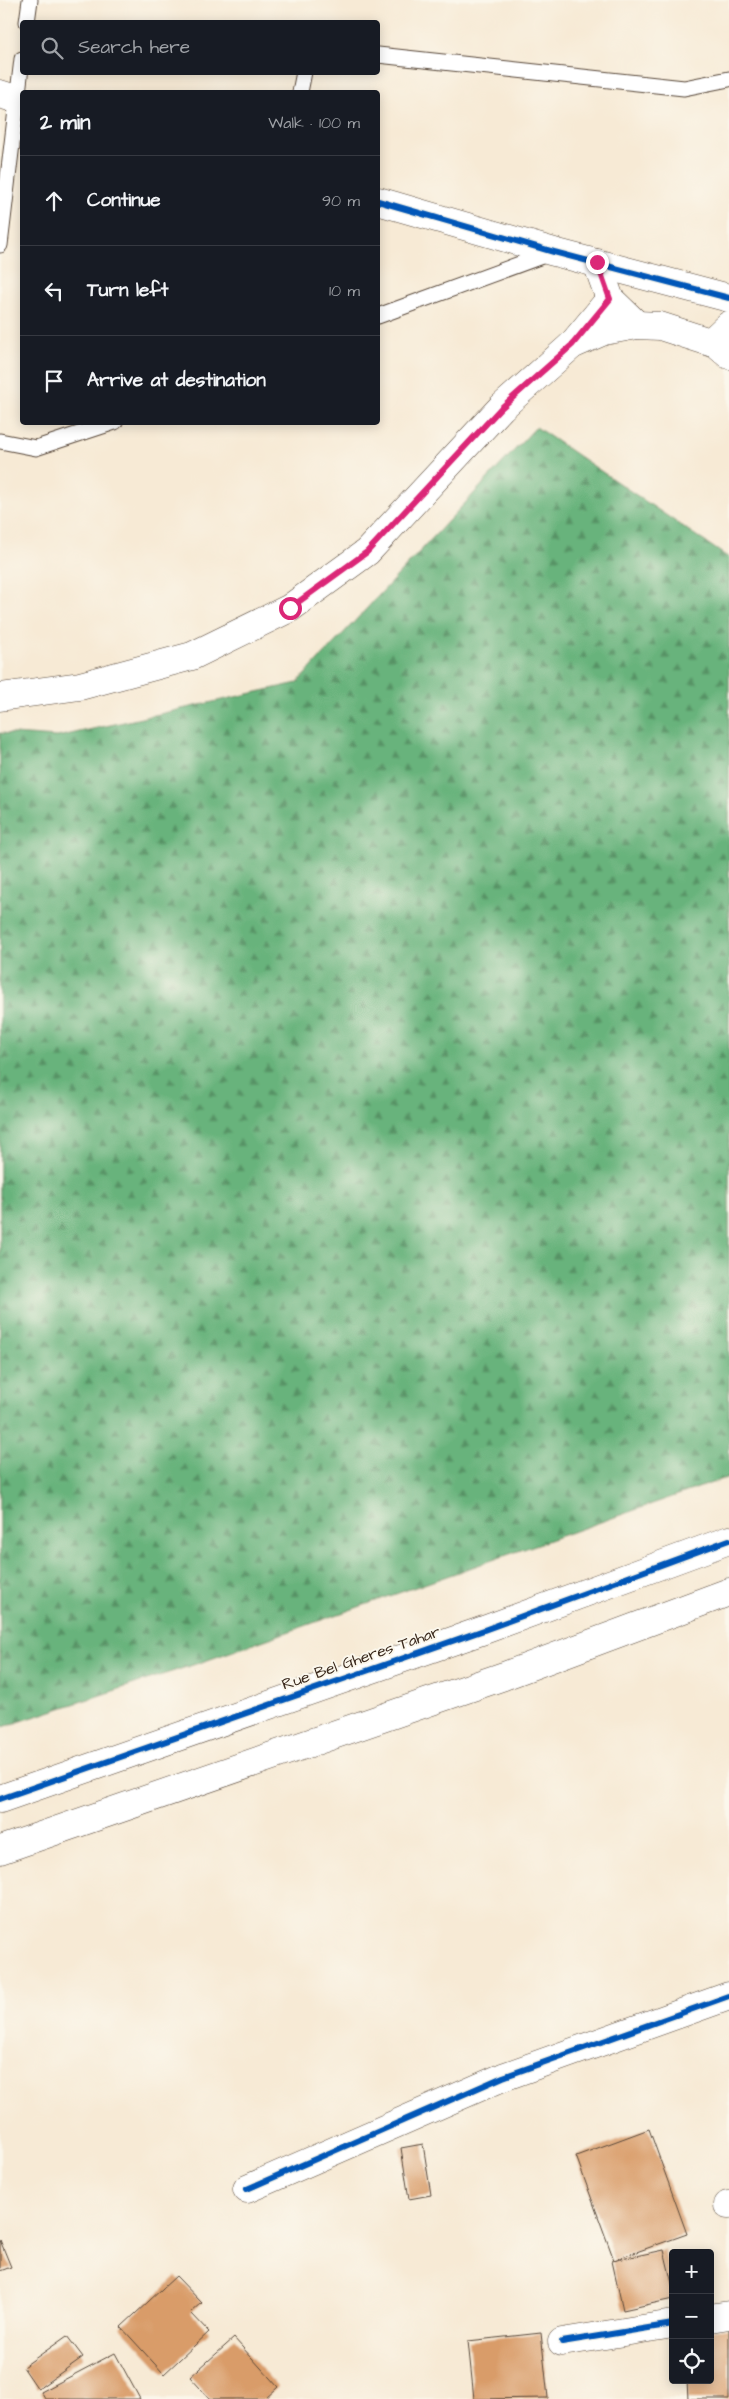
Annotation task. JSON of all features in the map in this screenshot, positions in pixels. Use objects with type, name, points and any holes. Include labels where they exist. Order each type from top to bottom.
[{"type":"street","points":[[380,202],[554,252],[729,298]]},
{"type":"street","points":[[597,262],[610,299],[637,325]]},
{"type":"street","points":[[0,696],[80,686],[192,656],[290,608],[367,552],[501,408],[572,345],[610,299]]},
{"type":"street","points":[[572,345],[604,331],[637,325],[660,326],[723,341]]},
{"type":"street","name":"Rue Bel Gheres Tahar","points":[[0,1799],[484,1630],[729,1540]]},
{"type":"street","points":[[0,1850],[504,1676],[729,1592]]},
{"type":"street","points":[[247,2189],[503,2076],[729,1996]]},
{"type":"street","points":[[714,2317],[729,2314]]},
{"type":"street","points":[[562,2342],[669,2325]]},
{"type":"lane","points":[[27,20],[30,0]]},
{"type":"lane","points":[[380,55],[684,88],[729,79]]},
{"type":"lane","points":[[0,245],[13,98],[20,68]]},
{"type":"lane","points":[[300,90],[303,75]]},
{"type":"lane","points":[[380,315],[554,252]]},
{"type":"lane","points":[[0,441],[36,448],[106,425]]},
{"type":"green space","points":[[536,427],[729,558],[729,1477],[202,1662],[0,1728],[0,733],[57,737],[297,683]]},
{"type":"building","points":[[649,2129],[687,2234],[614,2260],[576,2156]]},
{"type":"building","points":[[423,2144],[431,2195],[409,2199],[401,2148]]},
{"type":"building","points":[[0,2240],[11,2267],[0,2271]]},
{"type":"building","points":[[664,2250],[669,2271],[669,2300],[623,2310],[612,2261]]},
{"type":"building","points":[[176,2276],[202,2303],[191,2313],[209,2332],[164,2374],[121,2327]]},
{"type":"building","points":[[729,2328],[729,2399],[688,2399],[687,2384],[714,2384],[714,2330]]},
{"type":"building","points":[[541,2333],[548,2398],[474,2399],[468,2341]]},
{"type":"building","points":[[67,2336],[83,2357],[38,2389],[23,2367]]},
{"type":"building","points":[[234,2338],[278,2387],[265,2399],[210,2399],[190,2377]]},
{"type":"building","points":[[115,2353],[140,2399],[45,2399],[41,2392]]},
{"type":"cycle path","points":[[380,202],[554,252],[729,298]]},
{"type":"cycle path","points":[[0,1799],[484,1630],[729,1540]]},
{"type":"cycle path","points":[[247,2189],[503,2077],[729,1996]]},
{"type":"cycle path","points":[[562,2342],[669,2325]]},
{"type":"route","points":[[290,608],[367,552],[501,408],[572,345],[610,299],[597,262]]}]
